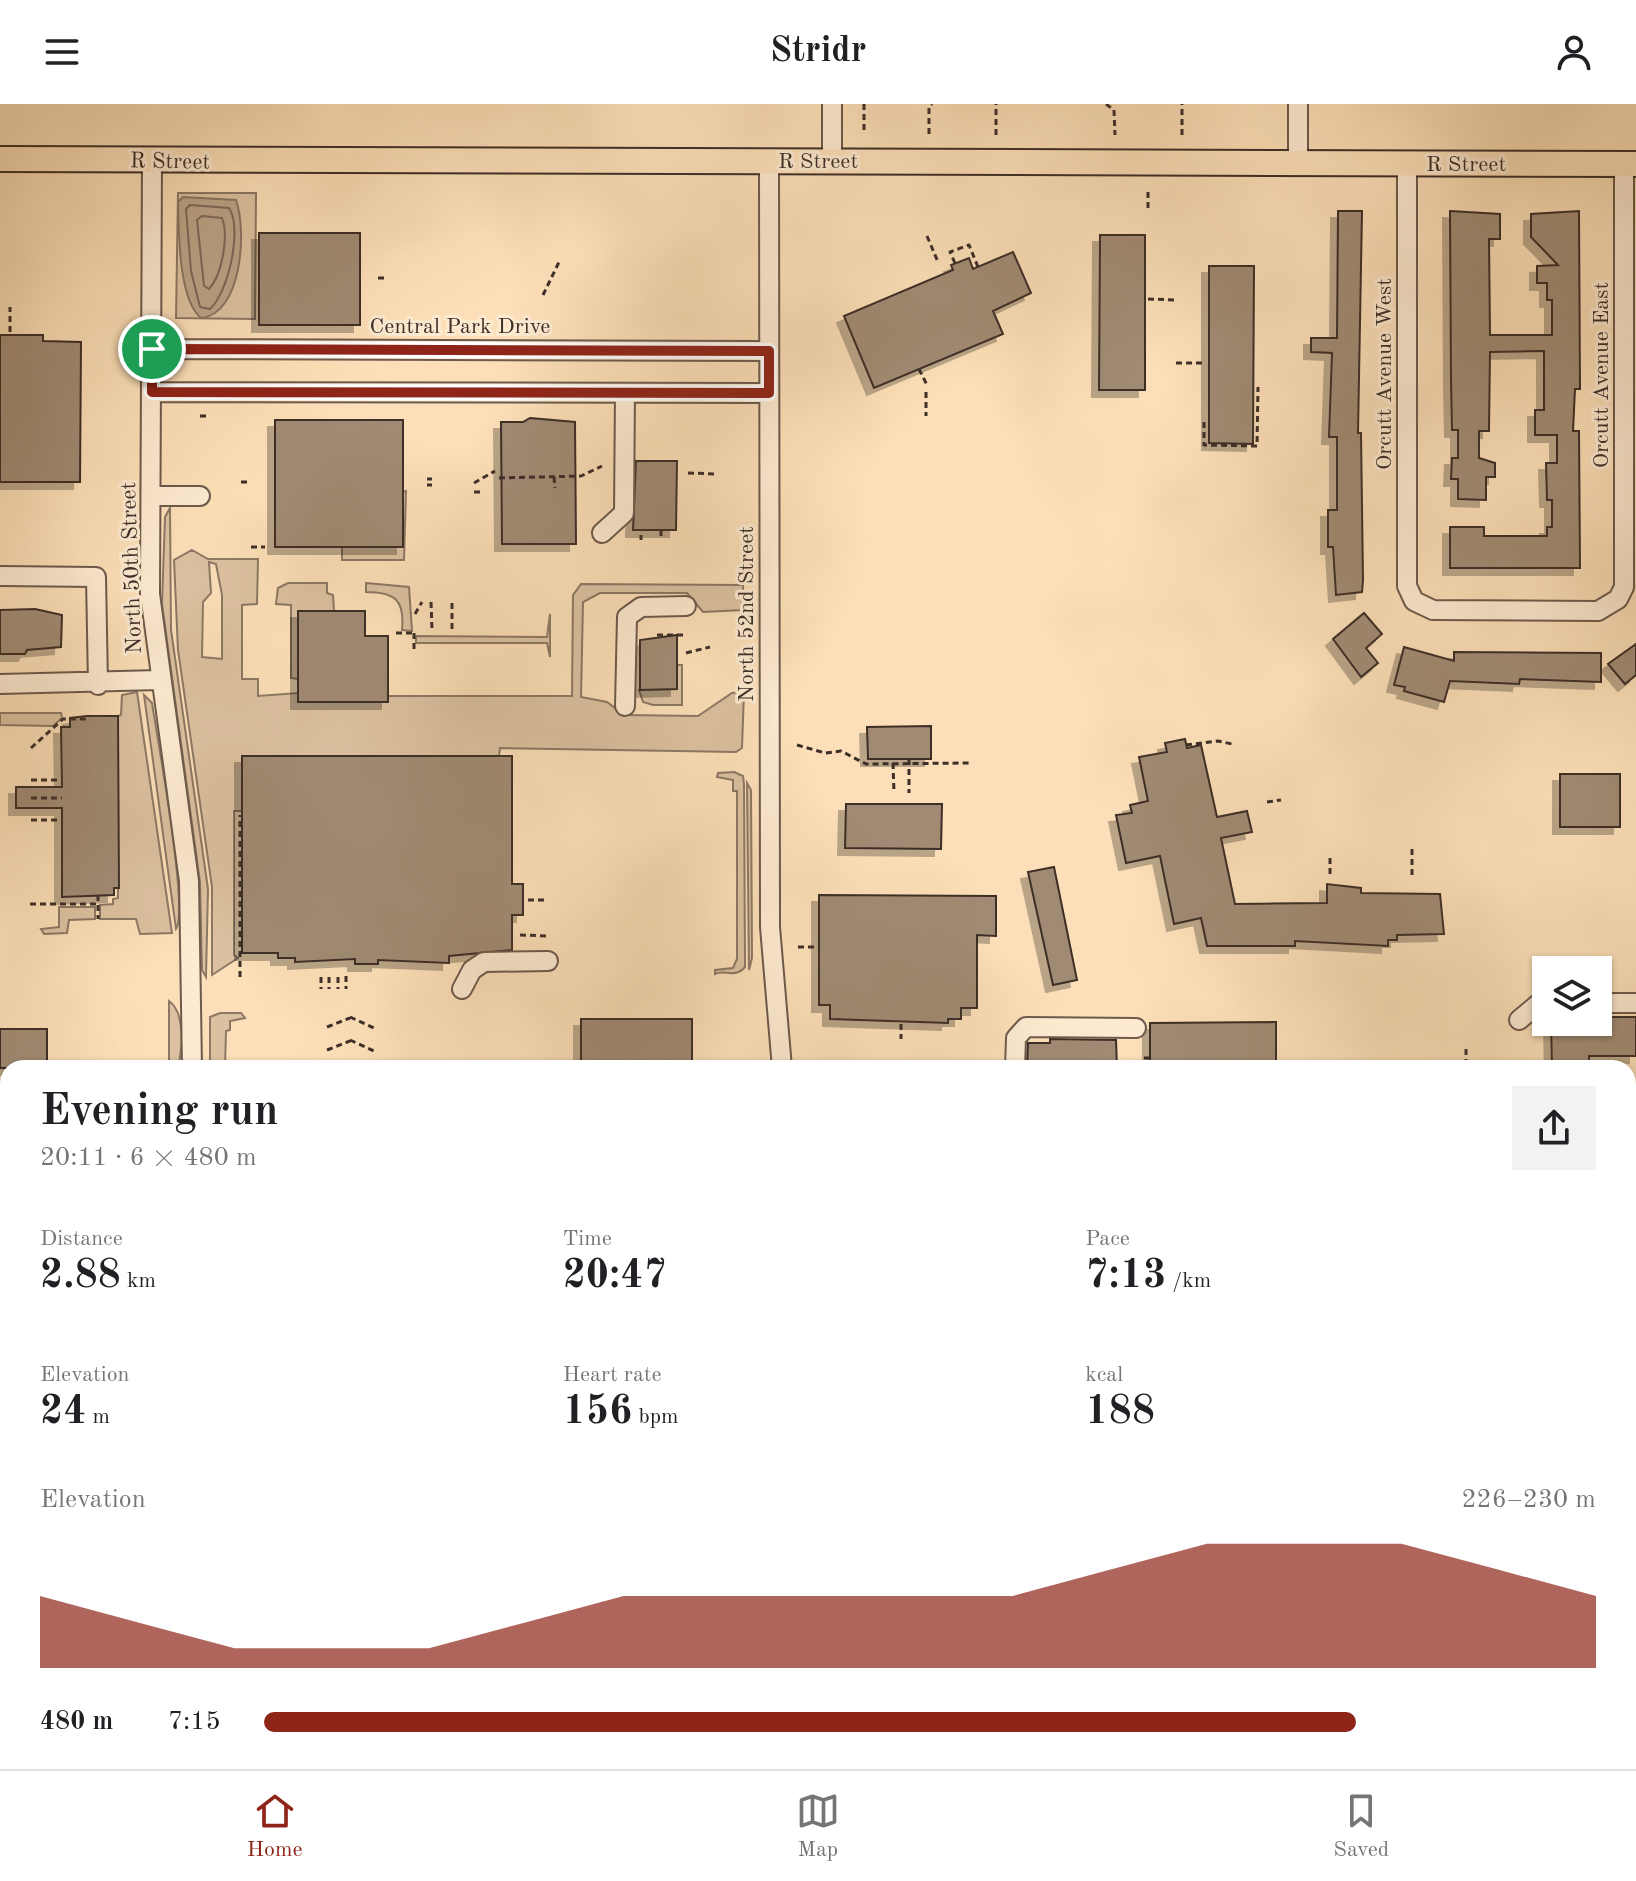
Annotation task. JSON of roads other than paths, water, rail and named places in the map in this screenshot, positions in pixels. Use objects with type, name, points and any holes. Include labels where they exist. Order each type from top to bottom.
[{"type":"main road","name":"R Street","points":[[0,159],[1630,164]]},
{"type":"street","points":[[832,104],[832,160]]},
{"type":"street","points":[[1298,104],[1298,162]]},
{"type":"street","name":"North 50th Street","points":[[152,160],[150,594],[159,680],[189,881],[192,1060]]},
{"type":"street","name":"North 52nd Street","points":[[769,160],[770,953],[781,1060]]},
{"type":"street","name":"Orcutt Avenue West","points":[[1407,163],[1407,586],[1414,601],[1433,610],[1598,611],[1618,599],[1624,587]]},
{"type":"street","name":"Orcutt Avenue East","points":[[1624,587],[1630,164]]},
{"type":"street","name":"Central Park Drive","points":[[152,349],[769,351]]},
{"type":"street","points":[[152,392],[769,393]]},
{"type":"street","points":[[602,533],[624,513],[625,393]]},
{"type":"street","points":[[151,496],[200,496]]},
{"type":"street","points":[[0,576],[96,577],[98,685]]},
{"type":"street","points":[[630,708],[627,617],[641,607],[690,610]]},
{"type":"street","points":[[0,684],[98,685],[159,680]]},
{"type":"street","points":[[462,989],[472,970],[484,962],[548,961]]},
{"type":"street","points":[[1612,1003],[1636,1003]]},
{"type":"street","points":[[1519,1020],[1532,1009]]},
{"type":"street","points":[[1015,1060],[1016,1038],[1026,1027],[1136,1028]]},
{"type":"water","points":[[183,197],[236,200],[239,214],[241,250],[233,287],[215,313],[201,318],[188,296],[181,264],[178,202]]}]
